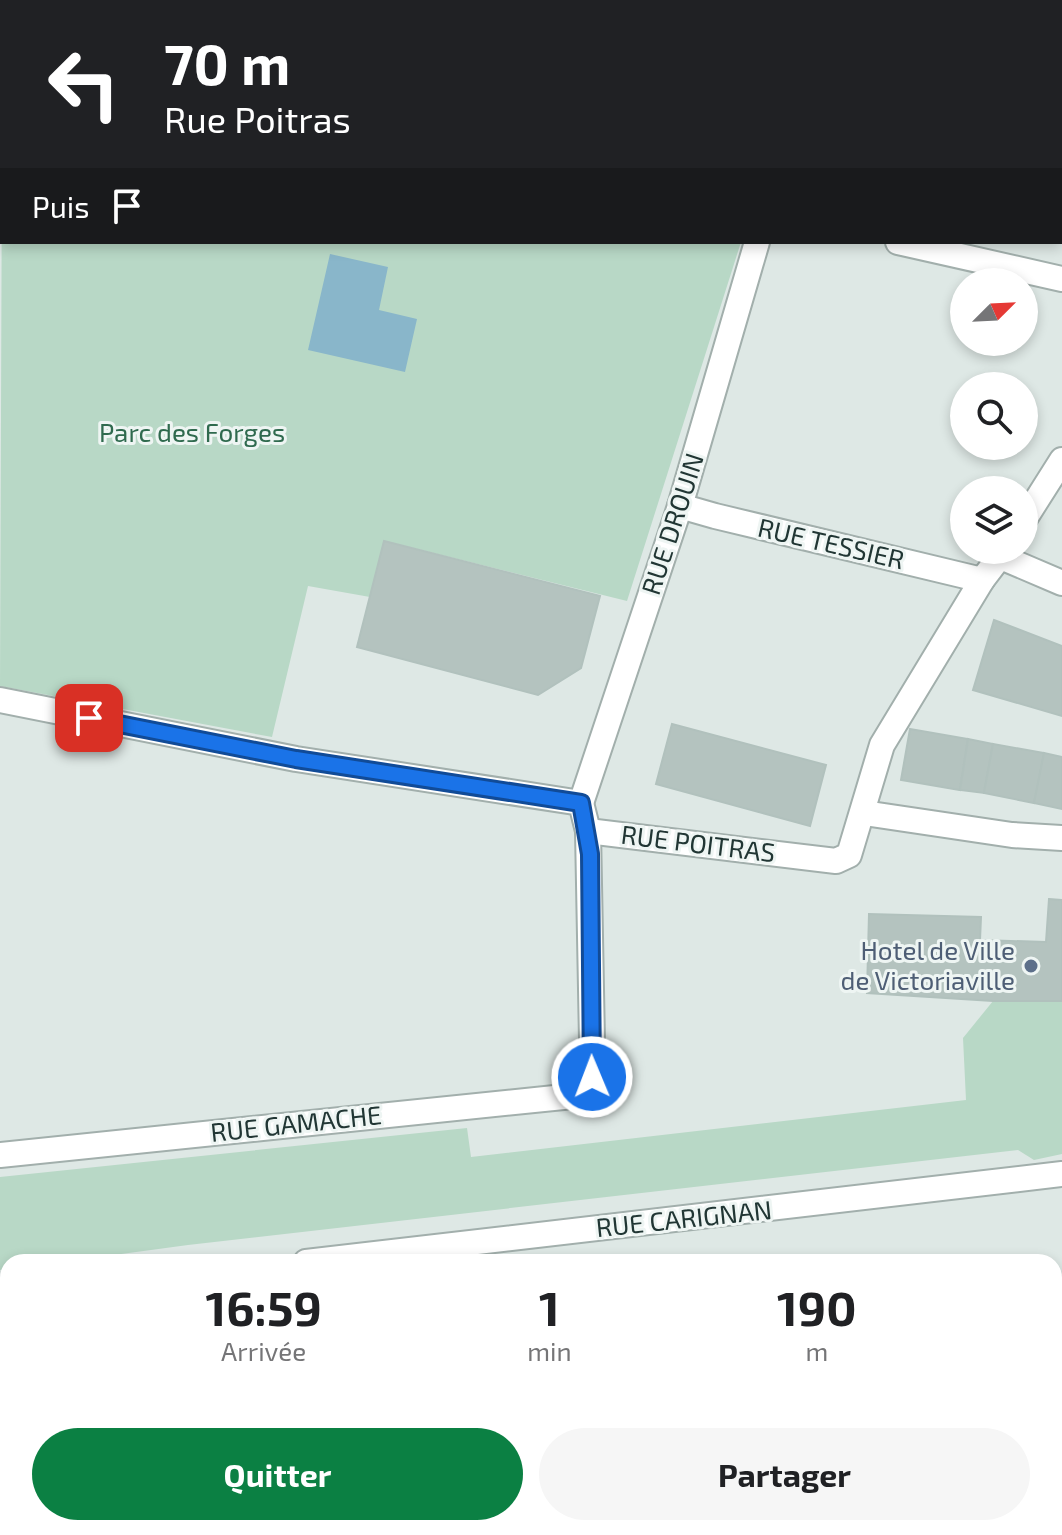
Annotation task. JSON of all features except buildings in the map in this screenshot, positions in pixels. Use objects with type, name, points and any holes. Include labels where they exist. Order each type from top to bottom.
[{"type":"street","name":"RUE DROUIN","points":[[581,803],[680,506],[756,244]]},
{"type":"street","points":[[907,244],[1062,279]]},
{"type":"street","points":[[1038,498],[1062,460]]},
{"type":"street","name":"RUE TESSIER","points":[[680,506],[982,580]]},
{"type":"street","points":[[994,564],[882,745],[864,813],[1012,835],[1062,838]]},
{"type":"street","points":[[1025,564],[1062,583]]},
{"type":"street","points":[[0,700],[296,759],[581,803]]},
{"type":"street","name":"RUE POITRAS","points":[[581,803],[588,831],[836,861],[849,855],[864,813]]},
{"type":"street","name":"RUE GAMACHE","points":[[0,1155],[593,1094],[588,831]]},
{"type":"street","name":"RUE CARIGNAN","points":[[375,1254],[1062,1174]]},
{"type":"green space","name":"Parc des Forges","points":[[2,244],[740,244],[627,601],[385,541],[370,597],[308,586],[272,737],[0,686]]},
{"type":"green space","points":[[993,1001],[1062,1001],[1062,1154],[1034,1160],[1018,1150],[121,1254],[0,1254],[0,1177],[467,1128],[471,1157],[966,1100],[963,1038]]},
{"type":"water","points":[[330,254],[388,267],[379,310],[417,319],[405,372],[308,350]]},
{"type":"place","name":"Hotel de Ville de Victoriaville","points":[[1031,966]]},
{"type":"route","points":[[89,718],[296,759],[581,803],[590,854],[592,1077]]}]
